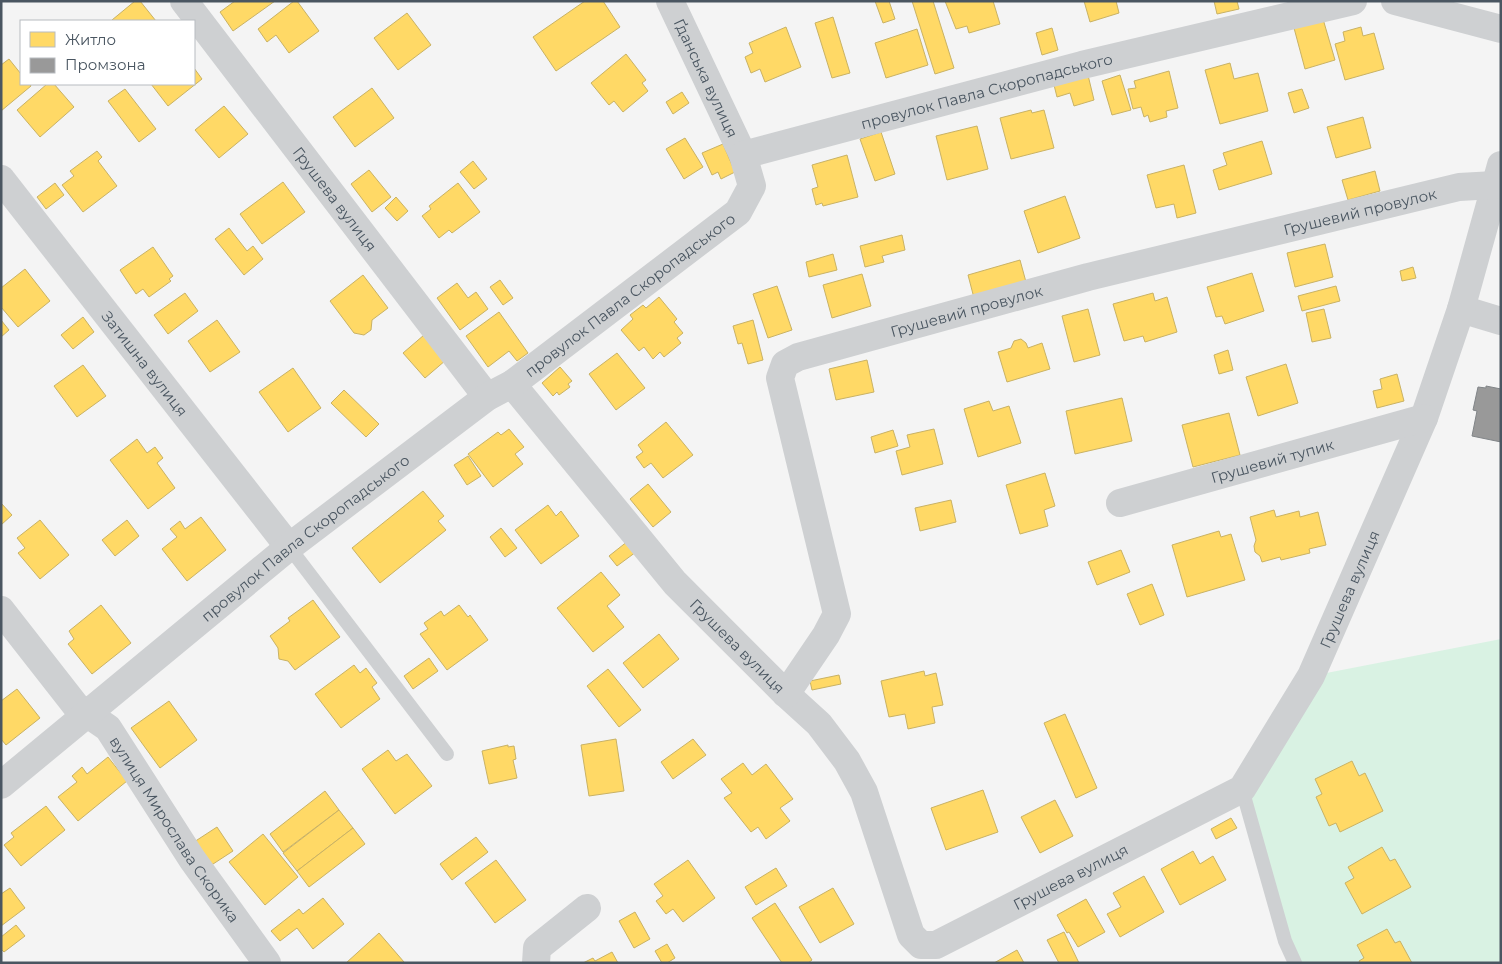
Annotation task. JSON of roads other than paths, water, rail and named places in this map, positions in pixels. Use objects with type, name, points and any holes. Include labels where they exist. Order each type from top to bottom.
[{"type":"street","name":"Грушева вулиця","points":[[184,1],[486,397]]},
{"type":"street","name":"Ґданська вулиця","points":[[670,1],[743,154]]},
{"type":"street","name":"провулок Павла Скоропадського","points":[[1,785],[289,547],[486,397],[512,384],[738,212],[752,186],[743,154],[1082,65],[1352,1]]},
{"type":"street","points":[[1395,1],[1501,29]]},
{"type":"street","name":"Грушева вулиця","points":[[512,384],[675,583],[786,694],[819,724],[847,761],[864,792],[911,935],[921,945],[936,945],[1242,789],[1311,676],[1424,418],[1461,309],[1498,175]]},
{"type":"street","name":"Грушевий провулок","points":[[786,694],[826,635],[837,614],[780,378],[784,364],[798,357],[1088,277],[1459,187],[1498,175]]},
{"type":"street","name":"Затишна вулиця","points":[[1,179],[289,547]]},
{"type":"street","points":[[1461,309],[1501,321]]},
{"type":"street","name":"Грушевий тупик","points":[[1120,503],[1424,418]]},
{"type":"street","name":"вулиця Мирослава Скорика","points":[[1,610],[76,706],[108,728],[192,859],[267,963]]},
{"type":"street","points":[[536,963],[537,948],[587,908]]},
{"type":"lane","points":[[289,547],[447,754]]},
{"type":"lane","points":[[1242,789],[1285,941],[1295,963]]}]
